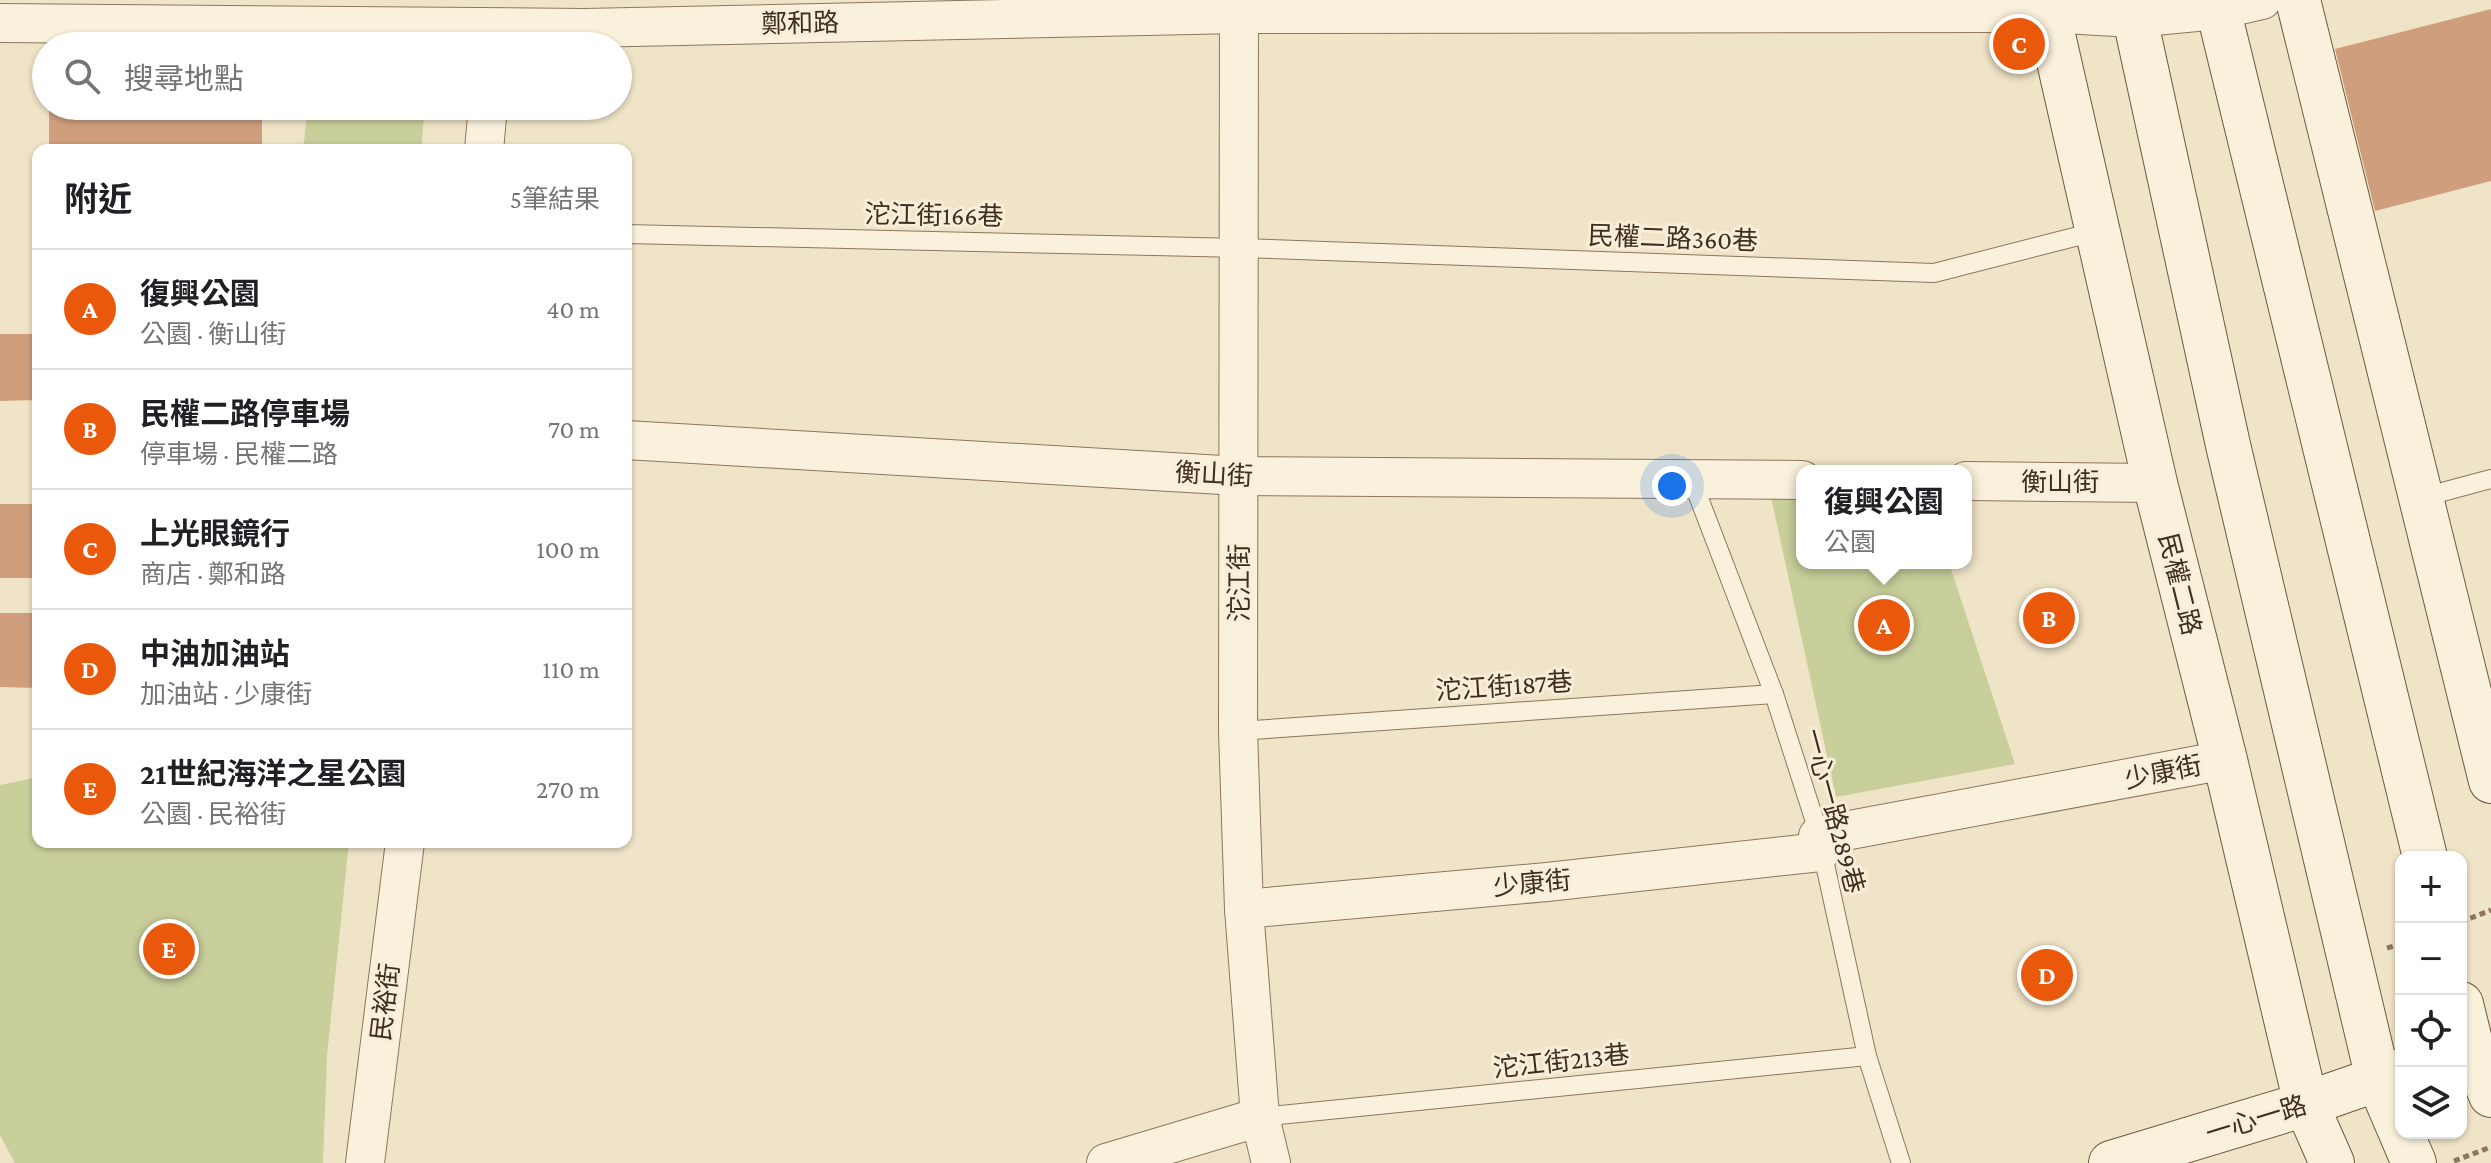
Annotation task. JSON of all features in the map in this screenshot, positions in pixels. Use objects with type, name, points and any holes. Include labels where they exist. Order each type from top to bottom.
[{"type":"street","name":"鄭和路","points":[[0,23],[497,24],[584,28],[1239,7],[2046,6],[2132,9],[2262,0]]},
{"type":"street","points":[[2298,0],[2491,781]]},
{"type":"street","points":[[2217,5],[2424,851]]},
{"type":"street","name":"民權二路","points":[[2046,6],[2155,483],[2225,760],[2306,1104],[2332,1163]]},
{"type":"street","name":"沱江街","points":[[1239,7],[1238,731],[1244,909],[1260,1117],[1271,1163]]},
{"type":"street","points":[[2132,9],[2228,445],[2414,1163]]},
{"type":"street","points":[[485,144],[487,120]]},
{"type":"street","name":"衡山街","points":[[632,440],[1239,476],[1796,480]]},
{"type":"street","name":"衡山街","points":[[1972,481],[2155,483]]},
{"type":"street","name":"少康街","points":[[1244,909],[1547,882],[1818,839],[2225,760]]},
{"type":"street","name":"民裕街","points":[[365,1163],[404,848]]},
{"type":"street","points":[[2467,1023],[2491,1095]]},
{"type":"street","name":"一心一路","points":[[2111,1163],[2390,1075]]},
{"type":"street","points":[[1106,1163],[1260,1117]]},
{"type":"lane","name":"民權二路360巷","points":[[1241,248],[1934,273],[2098,231]]},
{"type":"lane","name":"沱江街166巷","points":[[632,234],[1241,248]]},
{"type":"lane","points":[[2420,498],[2491,479]]},
{"type":"lane","name":"一心一路289巷","points":[[1692,480],[1774,694],[1818,839],[1867,1056],[1901,1163]]},
{"type":"lane","name":"沱江街187巷","points":[[1238,731],[1774,694]]},
{"type":"lane","name":"沱江街213巷","points":[[1260,1117],[1867,1056]]},
{"type":"path","points":[[2467,920],[2491,910]]},
{"type":"path","points":[[2448,1163],[2491,1147]]},
{"type":"green space","points":[[306,120],[424,120],[422,144],[304,144]]},
{"type":"green space","points":[[1768,483],[1796,484],[1796,569],[1951,569],[2015,764],[1836,797]]},
{"type":"green space","points":[[32,778],[32,848],[348,848],[327,1056],[323,1163],[15,1163],[0,1135],[0,785]]},
{"type":"building","points":[[2491,9],[2491,181],[2375,211],[2335,49]]},
{"type":"building","points":[[49,120],[262,120],[262,144],[49,144]]},
{"type":"building","points":[[0,334],[32,334],[32,400],[0,401]]},
{"type":"building","points":[[0,504],[32,504],[32,578],[0,578]]},
{"type":"building","points":[[0,613],[32,613],[32,688],[0,687]]},
{"type":"place","name":"上光眼鏡行","points":[[2019,44]]},
{"type":"place","name":"民權二路停車場","points":[[2049,618]]},
{"type":"place","name":"復興公園","points":[[1884,625]]},
{"type":"place","name":"21世紀海洋之星公園","points":[[169,949]]},
{"type":"place","name":"中油加油站","points":[[2047,975]]}]
